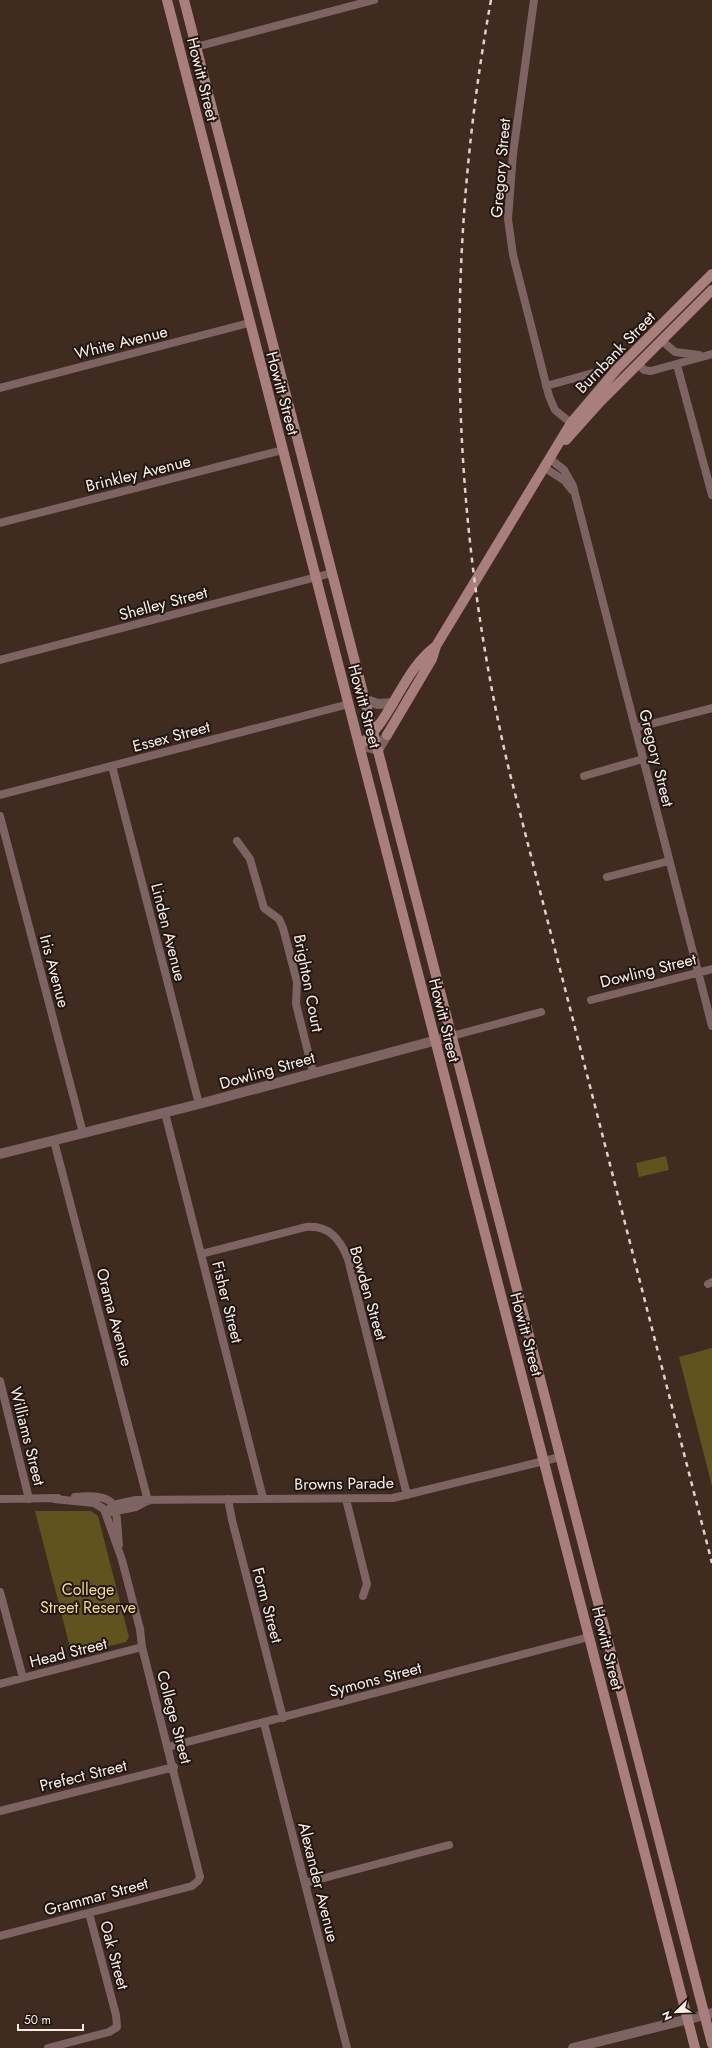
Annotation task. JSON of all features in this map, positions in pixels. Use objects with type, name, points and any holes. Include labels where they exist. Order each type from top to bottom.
[{"type":"main road","name":"Howitt Street","points":[[167,0],[435,1041],[545,1461],[695,2048]]},
{"type":"main road","name":"Howitt Street","points":[[184,0],[332,573],[363,699],[378,750],[560,1457],[708,2014],[712,2044]]},
{"type":"main road","name":"Burnbank Street","points":[[548,463],[600,402],[638,364],[657,336],[712,274]]},
{"type":"main road","name":"Burnbank Street","points":[[387,735],[432,660],[436,646],[548,463],[570,423],[634,352],[657,336],[712,290]]},
{"type":"main road","name":"Burnbank Street","points":[[360,745],[373,735],[422,656],[436,646]]},
{"type":"main road","points":[[388,854],[403,850]]},
{"type":"street","points":[[196,47],[374,0]]},
{"type":"street","name":"Gregory Street","points":[[534,0],[513,154],[508,219],[513,255],[546,386],[555,410],[570,423]]},
{"type":"street","name":"White Avenue","points":[[0,388],[250,323]]},
{"type":"street","points":[[657,336],[675,352],[692,355],[710,354]]},
{"type":"street","points":[[634,352],[638,364],[644,370],[649,372],[677,365],[710,354]]},
{"type":"street","points":[[677,365],[712,495]]},
{"type":"street","points":[[546,386],[593,372]]},
{"type":"street","name":"Brinkley Avenue","points":[[0,523],[283,450]]},
{"type":"street","name":"Gregory Street","points":[[548,463],[567,473],[576,498],[712,1026]]},
{"type":"street","name":"Shelley Street","points":[[0,660],[332,573]]},
{"type":"street","points":[[363,699],[378,704],[393,703]]},
{"type":"street","name":"Essex Street","points":[[0,795],[349,704]]},
{"type":"street","points":[[635,728],[712,708]]},
{"type":"street","name":"Burnbank Street","points":[[378,750],[387,735]]},
{"type":"street","points":[[360,745],[378,750]]},
{"type":"street","points":[[584,776],[644,759]]},
{"type":"street","name":"Linden Avenue","points":[[112,766],[199,1104]]},
{"type":"street","name":"Iris Avenue","points":[[0,816],[83,1134]]},
{"type":"street","name":"Brighton Court","points":[[237,840],[250,859],[265,909],[279,920],[283,928],[297,982],[296,1004],[313,1072]]},
{"type":"street","points":[[607,877],[669,861]]},
{"type":"street","name":"Dowling Street","points":[[591,1000],[712,969]]},
{"type":"street","name":"Dowling Street","points":[[0,1154],[166,1113],[313,1072],[541,1012]]},
{"type":"street","name":"Fisher Street","points":[[166,1113],[264,1498]]},
{"type":"street","name":"Orama Avenue","points":[[54,1141],[148,1501]]},
{"type":"street","name":"Bowden Street","points":[[201,1254],[313,1227],[326,1230],[338,1240],[348,1259],[407,1495]]},
{"type":"street","name":"Williams Street","points":[[0,1381],[29,1499]]},
{"type":"street","name":"Browns Parade","points":[[114,1509],[136,1507],[148,1501],[264,1498],[388,1498],[407,1495],[560,1457]]},
{"type":"street","points":[[0,1499],[54,1499],[101,1496],[109,1500],[114,1509],[106,1512],[101,1506],[94,1503],[54,1499]]},
{"type":"street","name":"Form Street","points":[[228,1499],[232,1520],[283,1718]]},
{"type":"street","points":[[346,1499],[367,1584],[363,1596]]},
{"type":"street","name":"College Street","points":[[114,1509],[122,1560],[140,1629],[142,1647],[200,1869],[200,1877],[198,1882]]},
{"type":"street","name":"College Street","points":[[106,1512],[112,1534],[122,1560]]},
{"type":"street","points":[[0,1592],[23,1678]]},
{"type":"street","name":"Symons Street","points":[[168,1747],[589,1637]]},
{"type":"street","name":"Head Street","points":[[0,1684],[142,1647]]},
{"type":"street","name":"Alexander Avenue","points":[[264,1723],[347,2048]]},
{"type":"street","name":"Prefect Street","points":[[0,1811],[174,1767]]},
{"type":"street","points":[[305,1883],[449,1845]]},
{"type":"street","name":"Grammar Street","points":[[0,1936],[192,1886],[198,1882]]},
{"type":"street","name":"Oak Street","points":[[48,2048],[119,2030],[89,1913]]},
{"type":"street","points":[[573,2048],[708,2014]]},
{"type":"green space","points":[[666,1156],[669,1170],[639,1177],[636,1163]]},
{"type":"green space","points":[[712,1348],[712,1486],[679,1357]]},
{"type":"green space","name":"College Street Reserve","points":[[35,1511],[91,1511],[98,1516],[129,1637],[126,1642],[72,1655]]},
{"type":"railway","points":[[491,0],[476,97],[466,193],[460,290],[460,386],[465,482],[474,578],[489,674],[509,770],[712,1563]]}]
